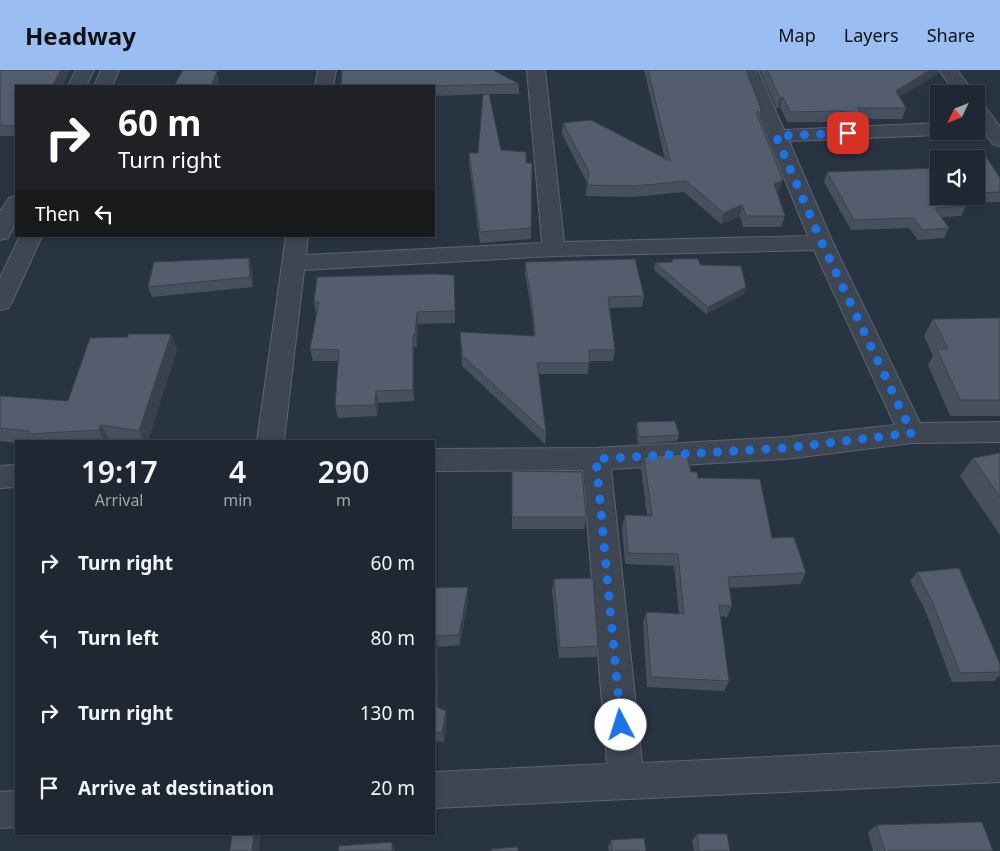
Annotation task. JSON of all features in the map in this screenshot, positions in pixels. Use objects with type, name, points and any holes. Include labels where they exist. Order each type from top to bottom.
[{"type":"street","points":[[78,85],[85,70]]},
{"type":"street","points":[[103,85],[110,70]]},
{"type":"street","points":[[324,85],[327,70]]},
{"type":"street","points":[[536,70],[554,249]]},
{"type":"street","points":[[749,70],[822,243],[912,433]]},
{"type":"street","points":[[948,70],[959,85]]},
{"type":"street","points":[[776,136],[930,129]]},
{"type":"street","points":[[0,233],[15,204]]},
{"type":"street","points":[[0,302],[31,237]]},
{"type":"street","points":[[270,440],[297,237]]},
{"type":"street","points":[[292,263],[554,249],[822,243]]},
{"type":"street","points":[[435,460],[596,459],[786,448],[912,433],[1000,432]]},
{"type":"street","points":[[596,459],[626,782]]},
{"type":"street","points":[[0,477],[15,476]]},
{"type":"street","points":[[435,790],[1000,764]]},
{"type":"street","points":[[0,810],[15,809]]},
{"type":"building","points":[[0,70],[61,70],[53,85],[15,85],[15,126],[0,125]]},
{"type":"building","points":[[183,70],[217,71],[211,85],[175,85]]},
{"type":"building","points":[[342,70],[493,70],[519,84],[435,86],[341,85]]},
{"type":"building","points":[[648,70],[746,70],[760,106],[761,112],[756,112],[783,180],[774,184],[785,216],[746,216],[742,205],[724,213],[686,181],[635,186],[587,185],[589,172],[563,123],[591,120],[670,161]]},
{"type":"building","points":[[767,70],[930,70],[896,91],[906,108],[858,108],[860,113],[838,111],[790,112],[783,97],[780,98]]},
{"type":"building","points":[[489,94],[501,150],[526,152],[526,163],[532,163],[531,228],[480,232],[469,153],[478,153],[483,95]]},
{"type":"building","points":[[985,155],[1000,178],[1000,192],[985,193]]},
{"type":"building","points":[[930,168],[930,205],[966,206],[935,208],[949,228],[922,230],[914,218],[854,220],[827,172]]},
{"type":"building","points":[[249,258],[250,277],[148,287],[154,262]]},
{"type":"building","points":[[635,259],[644,296],[608,297],[615,350],[589,350],[590,363],[537,363],[546,433],[462,355],[460,332],[535,336],[525,262]]},
{"type":"building","points":[[672,259],[698,259],[700,265],[741,266],[746,287],[708,307],[655,263],[673,262]]},
{"type":"building","points":[[454,275],[455,311],[417,312],[415,335],[413,335],[413,390],[376,391],[375,405],[335,406],[339,350],[310,349],[319,302],[314,302],[317,277]]},
{"type":"building","points":[[1000,318],[1000,400],[960,400],[937,349],[948,349],[933,319]]},
{"type":"building","points":[[128,334],[171,334],[139,431],[101,425],[99,430],[28,434],[29,431],[0,428],[0,396],[68,401],[90,338],[128,337]]},
{"type":"building","points":[[675,421],[679,435],[639,437],[637,422]]},
{"type":"building","points":[[1000,453],[1000,497],[973,458]]},
{"type":"building","points":[[686,454],[691,472],[697,472],[698,478],[760,479],[772,538],[794,537],[806,573],[728,577],[732,606],[719,605],[729,681],[651,677],[646,612],[684,614],[678,554],[628,553],[625,515],[652,516],[644,457]]},
{"type":"building","points":[[512,471],[582,472],[586,517],[512,517]]},
{"type":"building","points":[[959,568],[1000,664],[1000,672],[960,673],[932,601],[917,572]]},
{"type":"building","points":[[593,578],[598,646],[560,648],[554,579]]},
{"type":"building","points":[[468,587],[459,635],[436,636],[437,707],[446,711],[442,733],[435,732],[435,588]]},
{"type":"building","points":[[982,822],[993,851],[885,851],[877,825]]},
{"type":"building","points":[[697,834],[727,834],[730,851],[699,851]]},
{"type":"building","points":[[232,835],[254,835],[252,851],[230,851]]},
{"type":"building","points":[[644,838],[646,851],[612,851],[611,840]]},
{"type":"building","points":[[392,842],[392,851],[338,851],[339,846]]},
{"type":"building","points":[[518,847],[518,851],[491,851],[491,849]]},
{"type":"route","points":[[621,725],[596,459],[786,448],[912,433],[822,243],[776,136],[848,133]]}]
